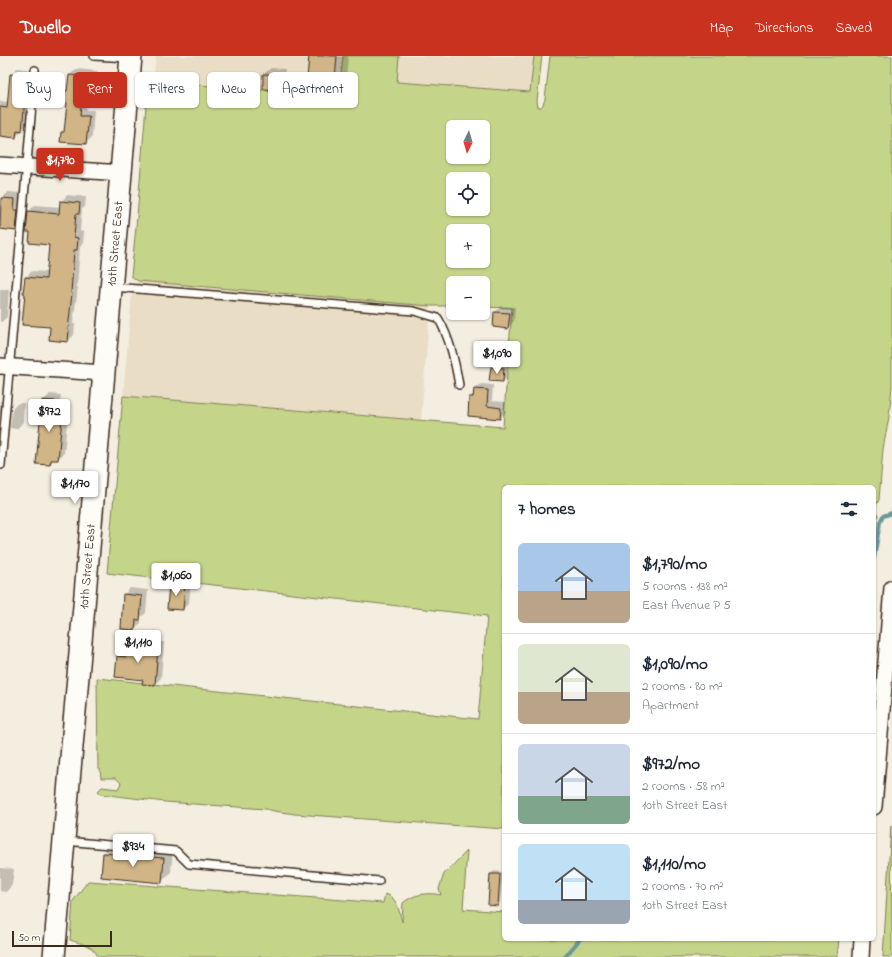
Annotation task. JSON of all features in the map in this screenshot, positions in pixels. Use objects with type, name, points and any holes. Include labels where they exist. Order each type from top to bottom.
[{"type":"main road","name":"10th Street East","points":[[54,957],[131,57]]},
{"type":"street","points":[[0,165],[122,173]]},
{"type":"street","points":[[5,366],[103,373]]},
{"type":"street","points":[[876,783],[892,588]]},
{"type":"street","points":[[861,957],[862,941]]},
{"type":"lane","points":[[94,56],[131,57]]},
{"type":"lane","points":[[2,465],[5,366],[35,70]]},
{"type":"lane","points":[[111,287],[414,311],[438,318],[455,360],[459,385]]},
{"type":"lane","points":[[63,841],[176,850],[189,864],[378,881]]},
{"type":"shaded area","points":[[156,56],[343,56],[341,72],[268,72],[268,90],[260,89],[260,72],[207,72],[207,85],[199,84],[199,72],[154,72]]},
{"type":"shaded area","points":[[399,56],[534,56],[531,92],[396,82]]},
{"type":"shaded area","points":[[138,281],[430,306],[421,420],[123,396],[132,294]]},
{"type":"green space","points":[[343,56],[399,56],[397,82],[530,92],[534,56],[542,56],[537,101],[538,107],[541,107],[545,99],[550,56],[892,56],[892,386],[889,417],[883,449],[879,500],[876,507],[876,485],[502,485],[502,829],[295,814],[266,809],[165,802],[101,794],[98,791],[102,787],[118,789],[121,783],[116,778],[101,778],[100,769],[98,768],[97,678],[478,719],[487,616],[107,573],[123,396],[503,427],[512,308],[490,307],[490,276],[446,276],[446,306],[430,306],[138,281],[131,276],[146,108],[199,108],[199,85],[207,86],[207,108],[260,108],[260,90],[268,90],[268,108],[358,108],[358,72],[341,72]]},
{"type":"green space","points":[[876,511],[878,515],[876,529]]},
{"type":"green space","points":[[891,825],[892,957],[883,957]]},
{"type":"green space","points":[[467,851],[463,909],[502,912],[502,941],[839,941],[837,957],[98,957],[90,947],[70,940],[73,901],[88,881],[383,903],[385,894],[395,901],[402,922],[403,903],[421,894],[441,895],[439,889],[444,874]]},
{"type":"building","points":[[309,56],[337,56],[336,72],[308,72]]},
{"type":"building","points":[[10,74],[12,74],[12,108],[24,108],[22,131],[17,130],[16,138],[0,136],[0,107],[7,108]]},
{"type":"building","points":[[263,74],[268,74],[268,89],[263,89]]},
{"type":"building","points":[[69,75],[73,75],[73,108],[81,108],[80,116],[89,116],[86,144],[60,142],[61,132],[64,132],[67,103],[65,102],[65,91],[67,91]]},
{"type":"building","points":[[1,198],[15,199],[14,210],[18,210],[16,231],[0,229]]},
{"type":"building","points":[[60,201],[80,203],[79,214],[76,214],[74,237],[78,238],[77,250],[74,250],[68,342],[49,340],[50,327],[22,325],[25,277],[46,279],[49,245],[29,243],[30,232],[26,232],[28,211],[59,214]]},
{"type":"building","points":[[494,312],[510,313],[508,329],[493,327]]},
{"type":"building","points":[[491,367],[504,368],[503,382],[489,381]]},
{"type":"building","points":[[474,389],[488,390],[487,406],[501,408],[500,419],[468,416],[469,397],[473,397]]},
{"type":"building","points":[[42,400],[55,401],[55,407],[63,408],[58,460],[51,460],[50,465],[36,464]]},
{"type":"building","points":[[169,584],[185,586],[183,610],[167,609]]},
{"type":"building","points":[[123,594],[142,596],[140,620],[136,620],[135,630],[121,629]]},
{"type":"building","points":[[127,645],[158,648],[155,685],[142,684],[143,680],[115,677],[117,656],[126,657]]},
{"type":"building","points":[[103,853],[164,858],[162,883],[101,877]]},
{"type":"building","points":[[490,874],[500,874],[498,906],[488,905]]},
{"type":"waterway","points":[[876,547],[880,522],[883,516],[892,513]]},
{"type":"waterway","points":[[565,957],[578,941]]}]
